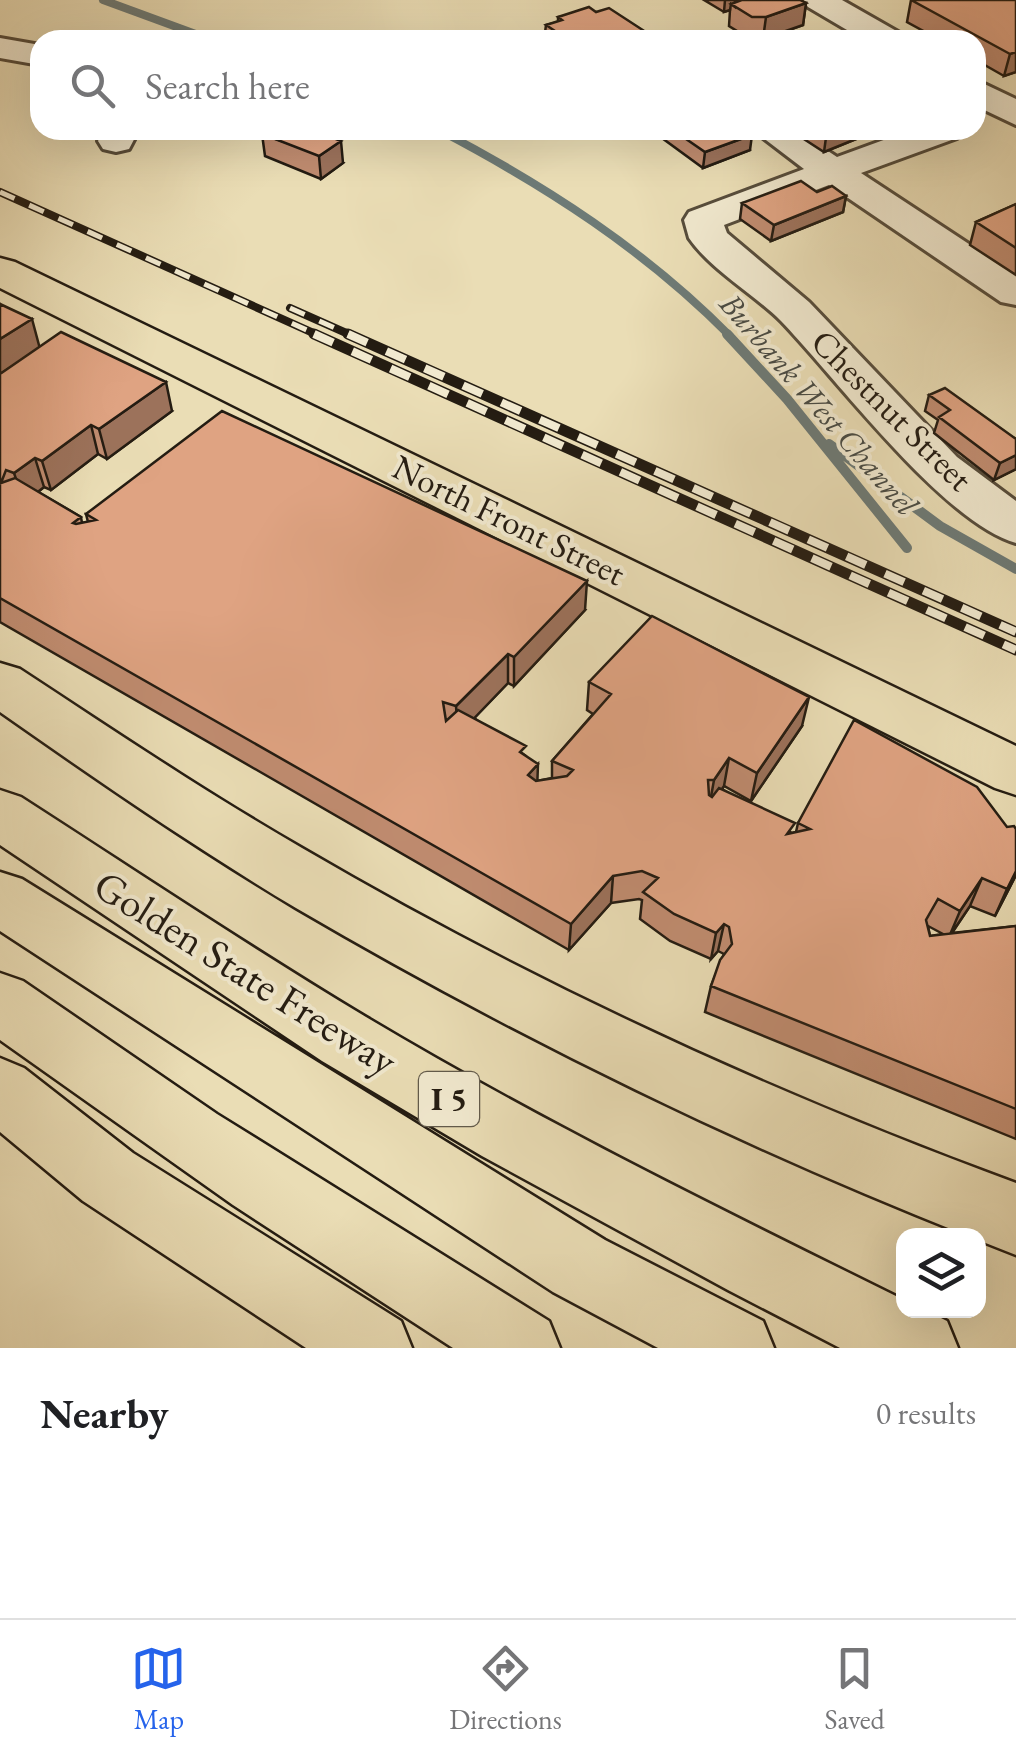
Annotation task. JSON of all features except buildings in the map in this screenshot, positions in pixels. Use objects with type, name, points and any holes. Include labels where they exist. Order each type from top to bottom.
[{"type":"main road","name":"North Front Street","points":[[0,271],[1016,772]]},
{"type":"main road","points":[[0,684],[80,740],[317,888],[582,1031],[919,1183],[1016,1220]]},
{"type":"main road","name":"Golden State Freeway","points":[[0,814],[266,992],[459,1105],[736,1256],[920,1348]]},
{"type":"main road","points":[[0,898],[579,1266],[736,1348]]},
{"type":"main road","points":[[0,1002],[80,1061],[356,1245],[522,1348]]},
{"type":"main road","points":[[0,1090],[108,1177],[374,1348]]},
{"type":"street","points":[[819,0],[871,30]]},
{"type":"street","points":[[0,48],[30,53]]},
{"type":"street","points":[[786,140],[1016,293]]},
{"type":"street","name":"Chestnut Street","points":[[918,140],[834,173],[803,179],[703,220],[709,238],[794,311],[941,468],[1016,526]]},
{"type":"waterway","name":"Burbank West Channel","points":[[103,0],[185,30]]},
{"type":"waterway","name":"Burbank West Channel","points":[[457,140],[593,222],[664,275],[730,336]]},
{"type":"waterway","name":"Burbank West Channel","points":[[727,334],[787,399],[907,548]]},
{"type":"waterway","points":[[829,444],[940,526],[1016,569]]},
{"type":"railway","points":[[0,192],[320,336]]},
{"type":"railway","points":[[290,308],[353,336]]},
{"type":"railway","points":[[314,334],[1016,650]]},
{"type":"railway","points":[[348,334],[1016,632]]}]
